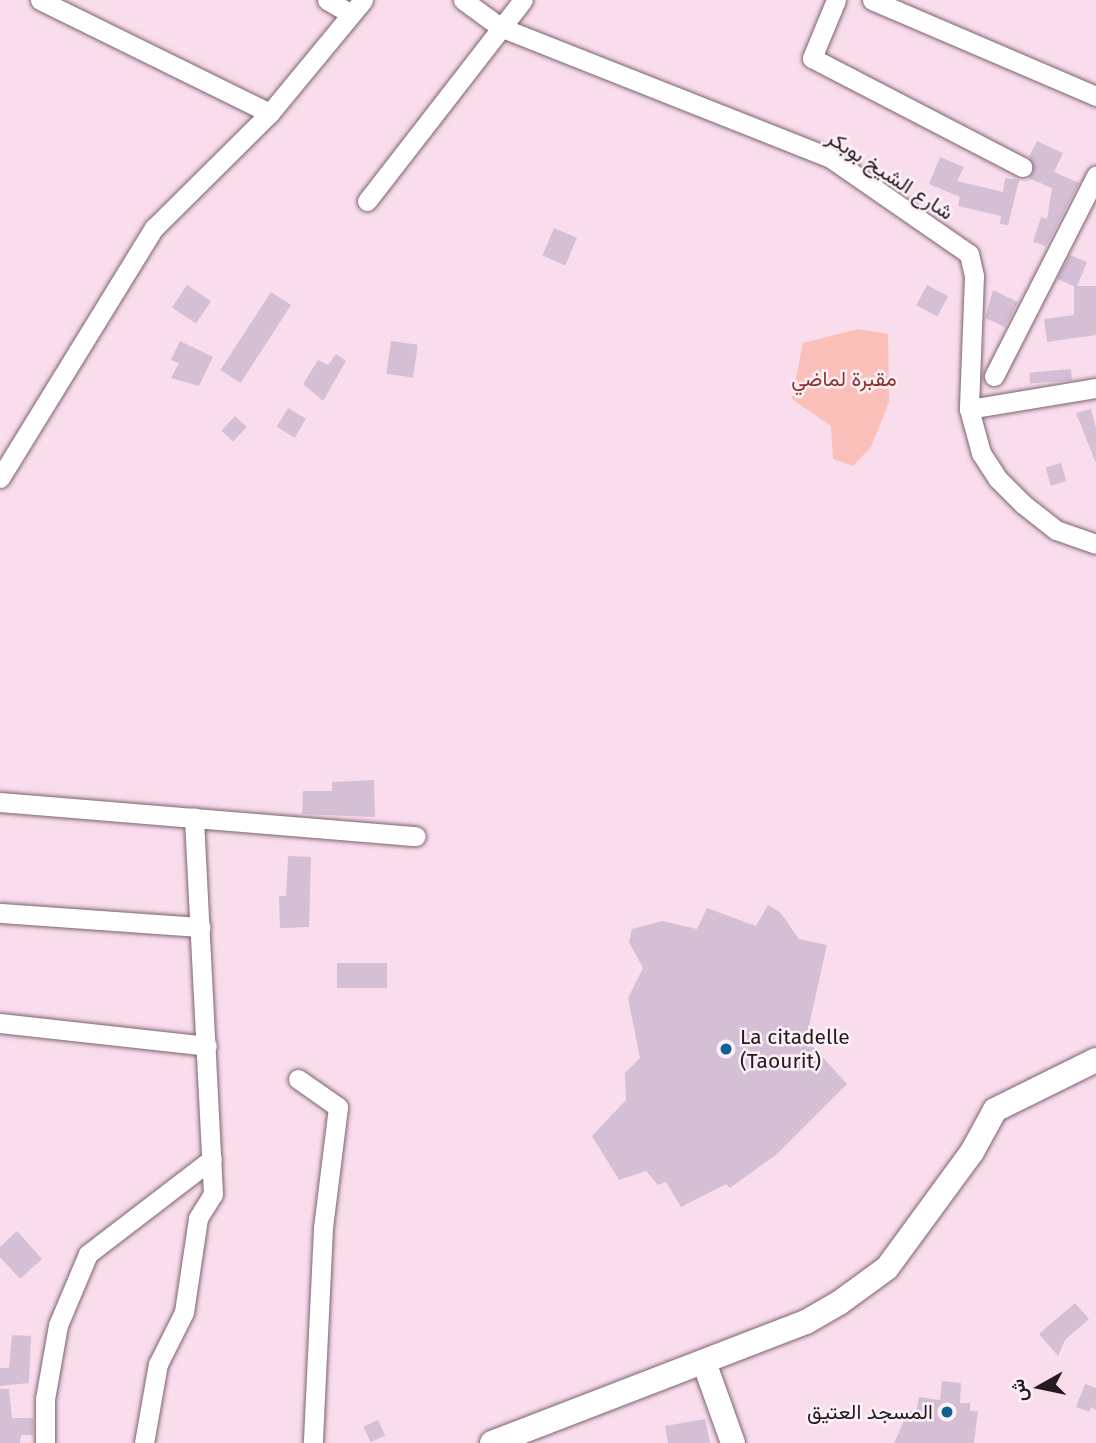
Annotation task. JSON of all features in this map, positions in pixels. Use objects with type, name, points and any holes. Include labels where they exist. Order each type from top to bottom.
[{"type":"street","points":[[40,0],[270,113]]},
{"type":"street","points":[[0,478],[154,228],[270,113],[357,7],[327,0]]},
{"type":"street","name":"شارع الشيخ بوبكر","points":[[463,0],[500,27],[829,157],[969,254],[974,276],[969,409],[981,453],[998,479],[1056,530],[1096,544]]},
{"type":"street","points":[[367,201],[523,0]]},
{"type":"street","points":[[836,0],[812,58],[1022,167]]},
{"type":"street","points":[[872,0],[1096,96]]},
{"type":"street","points":[[994,376],[1096,176]]},
{"type":"street","points":[[969,409],[1096,388]]},
{"type":"street","points":[[0,802],[416,836]]},
{"type":"street","points":[[144,1443],[158,1364],[184,1312],[198,1218],[213,1194],[194,817]]},
{"type":"street","points":[[0,913],[201,927]]},
{"type":"street","points":[[0,1023],[207,1045]]},
{"type":"street","points":[[492,1443],[806,1322],[866,1285],[887,1268],[910,1238],[972,1152],[995,1110],[1096,1060]]},
{"type":"street","points":[[298,1079],[338,1107],[323,1228],[313,1443]]},
{"type":"street","points":[[45,1443],[45,1399],[58,1325],[88,1254],[212,1159]]},
{"type":"street","points":[[704,1362],[733,1443]]},
{"type":"green space","name":"مقبرة لماضي","points":[[858,329],[888,334],[889,402],[871,447],[853,466],[833,459],[831,426],[792,399],[803,343]]},
{"type":"building","points":[[1037,141],[1063,153],[1054,172],[1079,183],[1046,246],[1033,242],[1041,217],[1047,219],[1052,188],[1028,178],[1033,172],[1029,157]]},
{"type":"building","points":[[940,157],[964,167],[957,181],[1003,192],[1005,178],[1019,180],[1008,225],[1000,224],[1001,216],[958,206],[960,197],[929,184]]},
{"type":"building","points":[[554,228],[577,238],[565,265],[542,256]]},
{"type":"building","points":[[1070,255],[1087,262],[1077,286],[1096,286],[1096,335],[1047,342],[1044,319],[1074,315],[1074,286],[1057,279]]},
{"type":"building","points":[[187,285],[211,301],[196,324],[172,307]]},
{"type":"building","points":[[927,285],[948,296],[937,317],[916,305]]},
{"type":"building","points":[[993,290],[1018,302],[1005,327],[985,318]]},
{"type":"building","points":[[271,292],[291,305],[240,383],[220,370]]},
{"type":"building","points":[[180,341],[213,357],[199,386],[171,378],[179,363],[171,360]]},
{"type":"building","points":[[391,341],[418,345],[413,377],[386,374]]},
{"type":"building","points":[[336,354],[346,361],[323,401],[303,384],[318,360],[328,365]]},
{"type":"building","points":[[1071,369],[1072,380],[1030,384],[1029,373]]},
{"type":"building","points":[[288,408],[306,419],[295,438],[277,427]]},
{"type":"building","points":[[1091,409],[1096,428],[1096,463],[1076,413]]},
{"type":"building","points":[[235,416],[247,427],[233,442],[221,431]]},
{"type":"building","points":[[1061,463],[1066,481],[1051,486],[1046,467]]},
{"type":"building","points":[[374,780],[375,817],[302,814],[303,791],[332,791],[332,782]]},
{"type":"building","points":[[288,856],[311,857],[309,927],[280,928],[279,896],[286,896]]},
{"type":"building","name":"La citadelle (Taourit)","points":[[768,905],[780,912],[799,939],[827,945],[806,1039],[847,1084],[776,1155],[730,1188],[726,1184],[681,1207],[666,1182],[658,1185],[646,1171],[619,1180],[592,1136],[626,1100],[625,1073],[640,1058],[628,998],[643,968],[629,942],[632,929],[662,921],[697,929],[707,908],[756,926]]},
{"type":"building","points":[[337,963],[387,963],[387,988],[337,988]]},
{"type":"building","points":[[17,1231],[42,1259],[20,1279],[0,1257],[0,1247]]},
{"type":"building","points":[[1075,1303],[1089,1319],[1065,1340],[1058,1356],[1039,1334]]},
{"type":"building","points":[[12,1335],[31,1336],[29,1383],[0,1386],[0,1368],[9,1368]]},
{"type":"building","name":"المسجد العتيق","points":[[942,1381],[961,1383],[960,1403],[970,1403],[970,1411],[978,1411],[974,1443],[894,1443],[909,1410],[916,1413],[919,1397],[940,1400]]},
{"type":"building","points":[[1085,1384],[1096,1388],[1096,1410],[1091,1407],[1089,1412],[1076,1407]]},
{"type":"building","points":[[0,1389],[9,1389],[12,1418],[33,1418],[33,1435],[21,1435],[20,1443],[0,1443]]},
{"type":"building","points":[[705,1419],[710,1443],[668,1443],[665,1426]]},
{"type":"building","points":[[378,1420],[385,1435],[371,1442],[363,1427]]},
{"type":"place","name":"La citadelle (Taourit)","points":[[726,1049]]},
{"type":"place","name":"المسجد العتيق","points":[[947,1412]]}]
